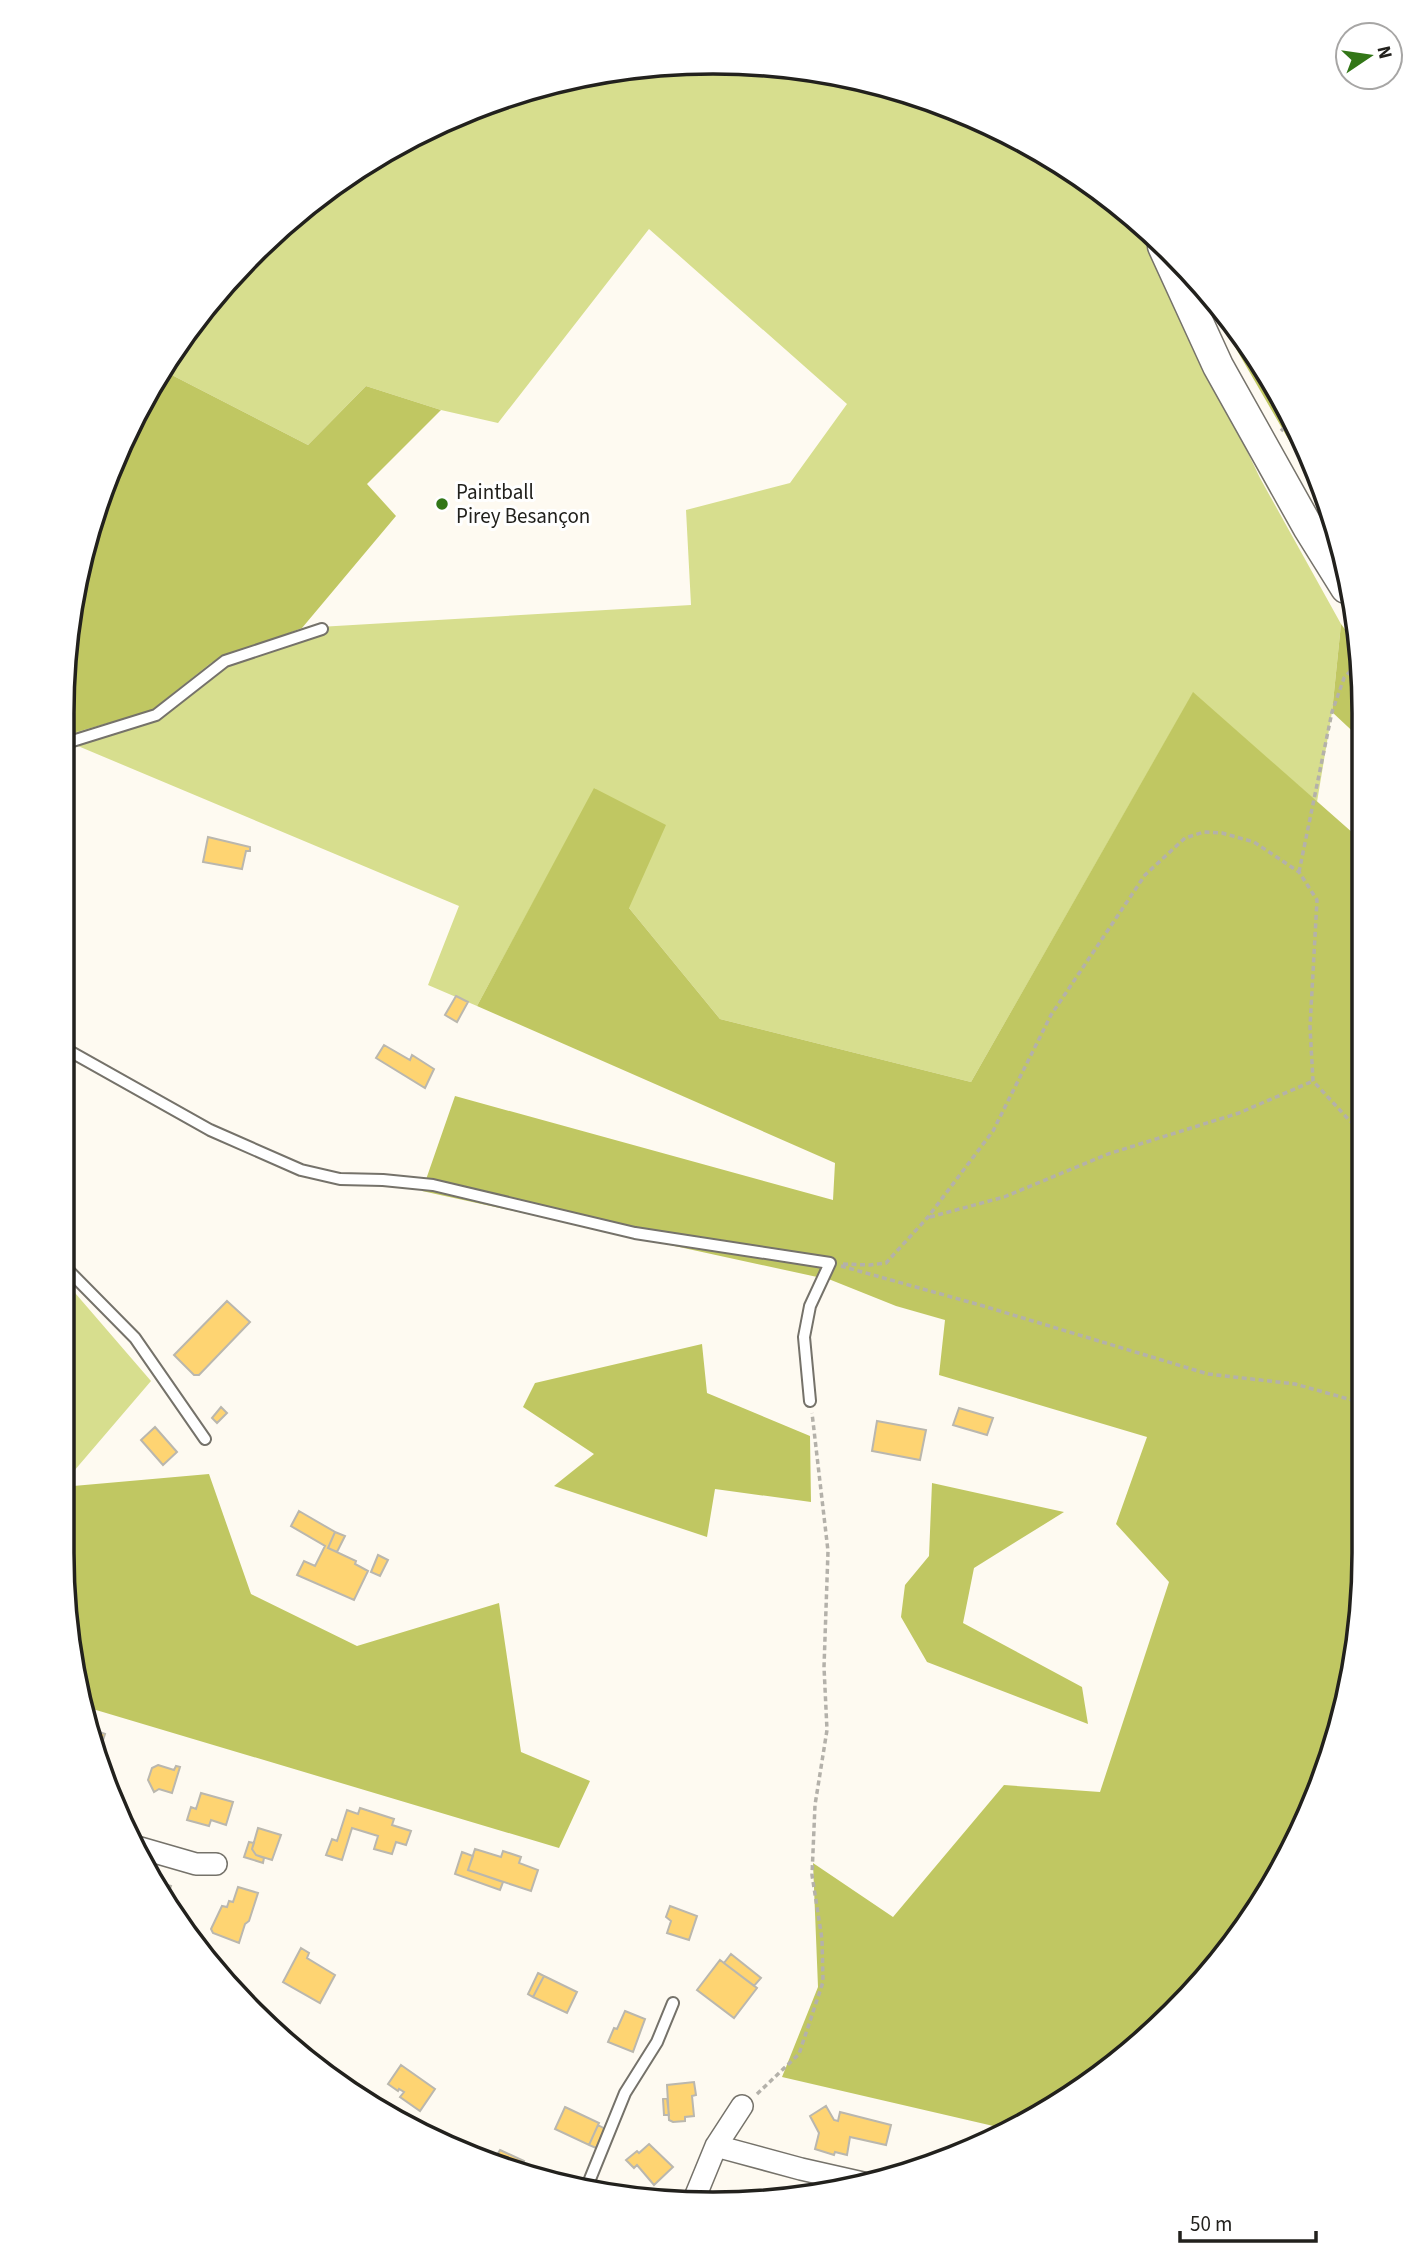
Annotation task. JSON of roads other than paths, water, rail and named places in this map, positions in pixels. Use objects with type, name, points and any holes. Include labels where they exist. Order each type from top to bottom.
[{"type":"main road","points":[[1175,273],[1218,366],[1335,572]]},
{"type":"street","points":[[146,1850],[196,1864],[216,1864]]},
{"type":"street","points":[[697,2192],[716,2146],[741,2106]]},
{"type":"street","points":[[716,2146],[845,2178]]},
{"type":"lane","points":[[74,741],[156,715],[225,661],[322,629]]},
{"type":"lane","points":[[74,1054],[211,1130],[301,1171],[340,1179],[433,1185],[635,1233],[830,1263],[810,1306],[804,1337],[810,1401]]},
{"type":"lane","points":[[74,1276],[135,1338],[205,1438]]},
{"type":"lane","points":[[590,2180],[625,2093],[657,2042],[673,2003]]},
{"type":"place","name":"Paintball Pirey Besançon","points":[[442,504]]}]
